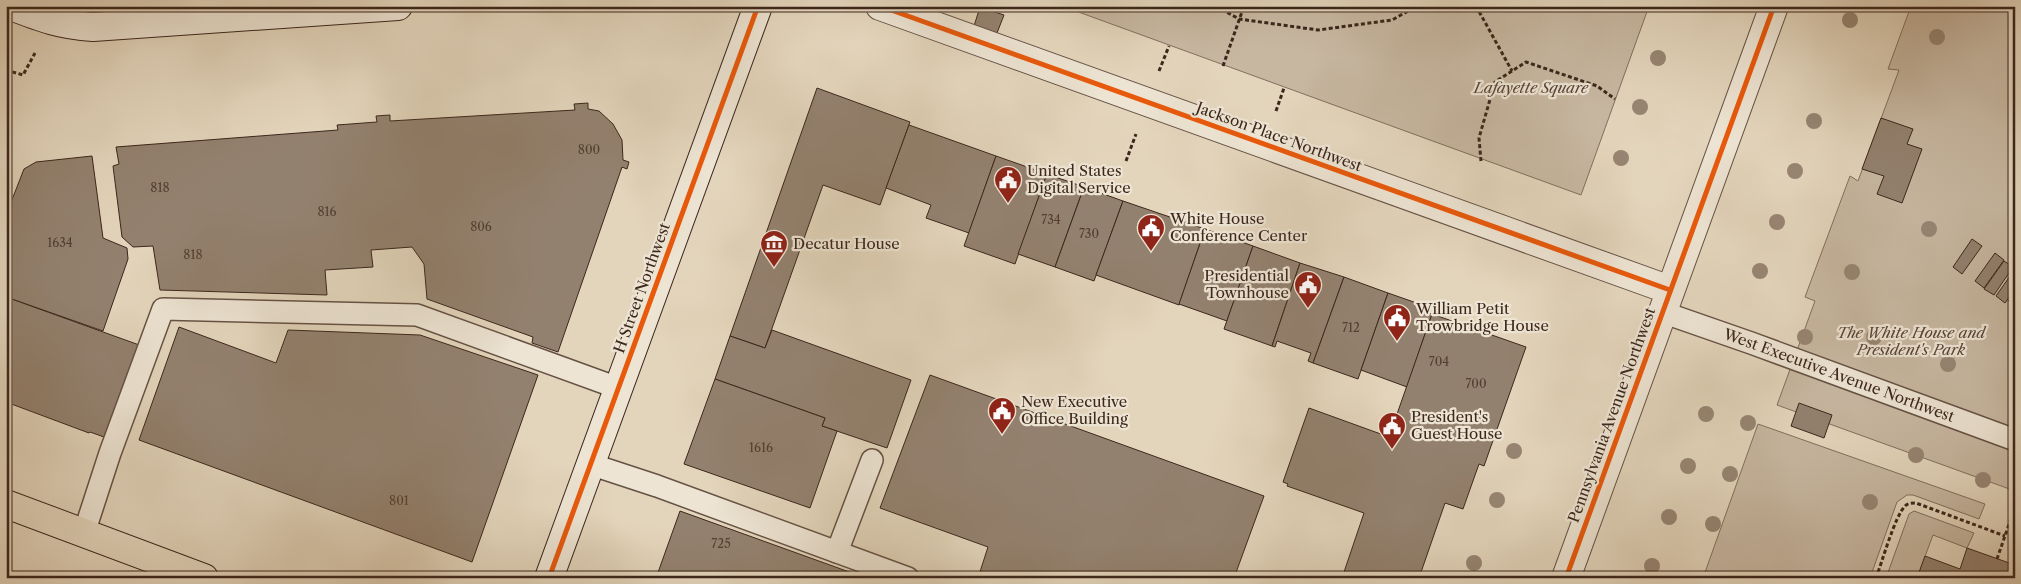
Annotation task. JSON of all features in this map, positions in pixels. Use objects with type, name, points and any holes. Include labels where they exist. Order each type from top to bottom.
[{"type":"main road","points":[[6,504],[204,578]]},
{"type":"street","points":[[11,6],[51,22],[69,26],[93,27],[398,6]]},
{"type":"street","name":"H Street Northwest","points":[[549,578],[758,6]]},
{"type":"street","name":"Jackson Place Northwest","points":[[880,6],[1666,301]]},
{"type":"street","name":"Pennsylvania Avenue Northwest","points":[[1566,578],[1774,6]]},
{"type":"lane","name":"West Executive Avenue Northwest","points":[[1666,301],[2015,440]]},
{"type":"lane","points":[[84,533],[110,453],[163,309],[417,315],[618,388]]},
{"type":"lane","points":[[838,552],[872,460]]},
{"type":"lane","points":[[590,464],[657,486],[908,578]]},
{"type":"path","points":[[1216,6],[1239,19],[1318,30],[1392,20],[1417,6]]},
{"type":"path","points":[[1223,66],[1244,6]]},
{"type":"path","points":[[1476,6],[1512,71]]},
{"type":"path","points":[[6,70],[23,75],[35,53]]},
{"type":"path","points":[[1481,161],[1479,138],[1495,82],[1526,62],[1597,86],[1615,99]]},
{"type":"path","points":[[1876,578],[1897,521],[1904,507],[1909,503],[1916,503],[2005,536]]},
{"type":"path","points":[[1997,559],[2015,507]]},
{"type":"green space","name":"Lafayette Square","points":[[1062,6],[1649,6],[1581,195]]},
{"type":"green space","name":"The White House and President's Park","points":[[1911,6],[2015,6],[2015,491],[1777,405],[1815,301],[1805,297],[1850,176],[1858,181],[1899,70],[1888,69]]},
{"type":"green space","points":[[1758,424],[1985,504],[1979,519],[1913,495],[1907,495],[1897,502],[1870,578],[1703,578]]},
{"type":"green space","points":[[1914,511],[1974,533],[1967,548],[1933,535],[1917,578],[1886,578],[1909,514]]},
{"type":"building","points":[[980,7],[1004,15],[997,33],[974,26]]},
{"type":"building","name":"Decatur House","points":[[817,88],[910,122],[880,205],[823,185],[765,348],[730,336]]},
{"type":"building","points":[[588,103],[588,109],[599,111],[613,124],[622,140],[623,160],[629,162],[627,169],[622,167],[558,352],[532,343],[533,337],[427,299],[424,264],[412,247],[371,250],[373,267],[325,270],[327,295],[160,290],[153,246],[133,247],[122,237],[113,166],[119,164],[116,147],[338,130],[337,125],[377,122],[376,116],[390,115],[390,121],[575,110],[574,104]]},
{"type":"building","points":[[1881,118],[1913,129],[1907,144],[1922,149],[1902,203],[1877,194],[1884,176],[1862,169]]},
{"type":"building","points":[[909,125],[996,156],[969,233],[926,218],[931,205],[886,188]]},
{"type":"building","points":[[92,156],[103,238],[127,248],[128,259],[103,331],[6,297],[6,215],[24,169],[36,162]]},
{"type":"building","name":"United States Digital Service","points":[[996,156],[1047,174],[1015,264],[964,246]]},
{"type":"building","points":[[1047,174],[1084,187],[1055,267],[1018,254]]},
{"type":"building","points":[[1084,187],[1123,201],[1094,281],[1055,267]]},
{"type":"building","name":"White House Conference Center","points":[[1123,201],[1205,229],[1179,305],[1096,275]]},
{"type":"building","points":[[1205,229],[1253,246],[1227,321],[1179,304]]},
{"type":"building","points":[[1972,239],[1982,246],[1962,274],[1953,267]]},
{"type":"building","points":[[1253,246],[1300,263],[1272,346],[1224,329]]},
{"type":"building","points":[[1995,253],[2004,260],[1984,288],[1975,281]]},
{"type":"building","points":[[2004,261],[2013,267],[1994,295],[1984,289]]},
{"type":"building","name":"Presidential Townhouse","points":[[1300,263],[1344,277],[1313,363],[1308,361],[1311,353],[1277,341],[1275,347],[1272,346]]},
{"type":"building","points":[[2015,269],[2015,289],[2005,303],[1996,296]]},
{"type":"building","points":[[1344,277],[1388,293],[1358,379],[1313,363]]},
{"type":"building","points":[[2015,292],[2015,306],[2008,301]]},
{"type":"building","name":"William Petit Trowbridge House","points":[[1388,293],[1428,307],[1426,312],[1432,314],[1407,387],[1361,370]]},
{"type":"building","points":[[6,297],[142,346],[110,434],[104,437],[89,433],[6,402]]},
{"type":"building","name":"President's Guest House","points":[[1432,314],[1526,347],[1484,466],[1479,464],[1463,509],[1445,503],[1419,578],[1342,578],[1364,513],[1287,486],[1288,484],[1283,482],[1309,408],[1389,437]]},
{"type":"building","points":[[179,327],[276,363],[288,330],[420,335],[538,375],[472,562],[139,440]]},
{"type":"building","points":[[772,330],[911,380],[887,448],[822,426],[825,418],[715,379],[730,336],[765,348]]},
{"type":"building","name":"New Executive Office Building","points":[[930,375],[1264,496],[1234,578],[978,578],[988,547],[880,508]]},
{"type":"building","points":[[715,379],[825,418],[822,426],[837,431],[810,508],[684,464]]},
{"type":"building","points":[[1799,403],[1832,415],[1824,438],[1791,426]]},
{"type":"building","points":[[680,511],[866,578],[656,578]]},
{"type":"building","points":[[1967,548],[2015,565],[2015,578],[1917,578],[1925,556],[1960,569]]},
{"type":"cycle path","points":[[549,578],[758,6]]},
{"type":"cycle path","points":[[880,6],[1670,290]]},
{"type":"cycle path","points":[[1566,578],[1774,6]]},
{"type":"place","name":"United States Digital Service","points":[[1008,204]]},
{"type":"place","name":"White House Conference Center","points":[[1151,252]]},
{"type":"place","name":"Decatur House","points":[[774,268]]},
{"type":"place","name":"Presidential Townhouse","points":[[1308,309]]},
{"type":"place","name":"William Petit Trowbridge House","points":[[1397,342]]},
{"type":"place","name":"New Executive Office Building","points":[[1002,435]]},
{"type":"place","name":"President's Guest House","points":[[1392,450]]}]
